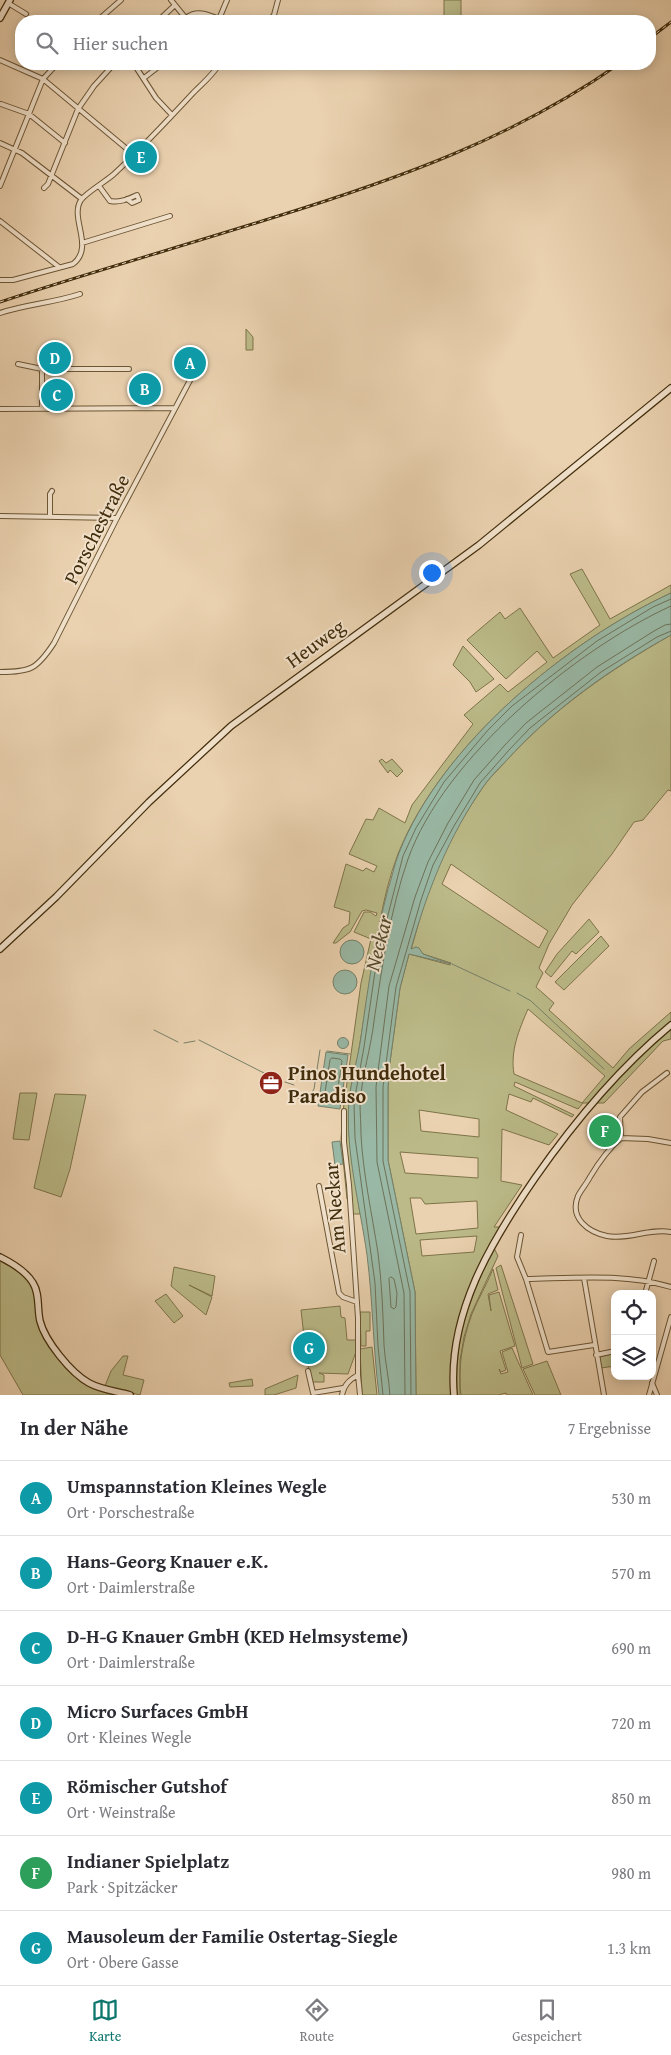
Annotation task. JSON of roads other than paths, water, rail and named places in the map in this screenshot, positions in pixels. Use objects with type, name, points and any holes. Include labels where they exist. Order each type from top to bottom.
[{"type":"street","points":[[104,15],[121,0]]},
{"type":"street","points":[[171,0],[183,15]]},
{"type":"street","points":[[221,15],[227,0]]},
{"type":"street","points":[[274,15],[278,0]]},
{"type":"street","points":[[0,18],[9,2],[26,14]]},
{"type":"street","points":[[164,15],[175,5]]},
{"type":"street","points":[[193,15],[195,13],[209,15]]},
{"type":"street","points":[[0,60],[15,67]]},
{"type":"street","points":[[23,70],[43,79],[133,154]]},
{"type":"street","points":[[0,186],[43,79],[51,70]]},
{"type":"street","points":[[44,188],[52,175],[78,109],[94,86],[109,70]]},
{"type":"street","points":[[138,70],[156,98],[172,116]]},
{"type":"street","points":[[144,78],[154,70]]},
{"type":"street","points":[[0,280],[13,280],[73,264],[80,259],[82,243],[79,206],[82,199],[100,186],[172,116],[214,70]]},
{"type":"street","points":[[1,104],[29,114],[65,143]]},
{"type":"street","points":[[0,142],[14,148],[82,199]]},
{"type":"street","points":[[100,186],[110,201],[118,202],[127,199]]},
{"type":"street","points":[[82,243],[170,216]]},
{"type":"street","points":[[0,221],[59,267]]},
{"type":"street","points":[[0,313],[31,304],[55,302],[80,294]]},
{"type":"street","points":[[18,364],[42,369],[129,369]]},
{"type":"street","points":[[42,369],[42,409]]},
{"type":"street","name":"Porschestraße","points":[[0,672],[27,671],[34,668],[44,659],[196,369]]},
{"type":"street","name":"Heuweg","points":[[0,949],[56,896],[149,802],[231,726],[479,545],[671,388]]},
{"type":"street","points":[[0,409],[176,408]]},
{"type":"street","points":[[50,517],[50,494],[52,491]]},
{"type":"street","points":[[0,516],[117,518]]},
{"type":"street","points":[[454,1395],[454,1366],[461,1321],[481,1268],[498,1235],[545,1163],[578,1121],[637,1056],[671,1025]]},
{"type":"street","points":[[621,1138],[620,1117],[642,1092],[667,1073]]},
{"type":"street","name":"Am Neckar","points":[[344,1111],[344,1142],[357,1302],[360,1395]]},
{"type":"street","points":[[671,1143],[648,1139],[621,1138],[603,1156],[578,1196],[576,1211],[579,1219],[590,1232],[607,1236],[623,1237],[658,1230],[671,1232]]},
{"type":"street","name":"Am Neckar","points":[[319,1186],[339,1292],[343,1298],[357,1302]]},
{"type":"street","points":[[521,1235],[517,1257],[526,1279],[548,1352],[594,1345]]},
{"type":"street","points":[[0,1257],[23,1272],[33,1283],[38,1295],[39,1314],[43,1330],[52,1345],[70,1366],[93,1385],[130,1395]]},
{"type":"street","points":[[646,1290],[654,1261]]},
{"type":"street","points":[[584,1278],[604,1395]]},
{"type":"street","points":[[526,1279],[649,1280],[671,1287]]},
{"type":"street","points":[[648,1395],[671,1316]]},
{"type":"street","points":[[596,1355],[611,1352]]},
{"type":"street","points":[[308,1371],[313,1394],[344,1388]]},
{"type":"street","points":[[342,1395],[349,1381],[358,1375]]},
{"type":"street","points":[[652,1383],[657,1395]]},
{"type":"water","name":"Neckar","points":[[671,593],[671,635],[626,661],[583,691],[543,724],[488,780],[449,844],[424,906],[411,949],[419,948],[423,954],[451,964],[409,954],[400,988],[388,1087],[388,1160],[415,1292],[416,1395],[379,1395],[367,1255],[351,1159],[348,1120],[350,1093],[360,1045],[369,981],[383,907],[397,858],[418,813],[445,774],[476,736],[512,700],[550,668],[591,639],[631,614]]},
{"type":"water","points":[[352,940],[361,943],[364,952],[361,961],[352,964],[343,961],[340,952],[343,943]]},
{"type":"water","points":[[345,970],[354,973],[357,982],[354,991],[345,994],[336,991],[333,982],[336,973]]},
{"type":"water","points":[[343,1037],[349,1043],[343,1049],[337,1043]]},
{"type":"water","points":[[326,1052],[348,1055],[340,1109],[318,1106]]},
{"type":"water","points":[[340,1141],[343,1164],[335,1165],[332,1142]]},
{"type":"waterway","points":[[452,964],[510,991]]},
{"type":"waterway","points":[[517,993],[531,1001],[604,1069]]},
{"type":"waterway","points":[[154,1030],[178,1042]]},
{"type":"waterway","points":[[199,1040],[281,1080]]},
{"type":"waterway","points":[[184,1043],[195,1041]]},
{"type":"waterway","points":[[295,1097],[308,1099],[314,1089],[320,1050]]},
{"type":"waterway","points":[[327,1051],[350,1054]]},
{"type":"waterway","points":[[285,1082],[294,1085]]},
{"type":"railway","points":[[656,33],[671,22]]},
{"type":"railway","points":[[0,302],[321,203],[410,171],[496,135],[538,114],[610,70]]},
{"type":"place","name":"Römischer Gutshof","points":[[141,157]]},
{"type":"place","name":"Micro Surfaces GmbH","points":[[55,358]]},
{"type":"place","name":"Umspannstation Kleines Wegle","points":[[190,363]]},
{"type":"place","name":"Hans-Georg Knauer e.K.","points":[[145,389]]},
{"type":"place","name":"D-H-G Knauer GmbH (KED Helmsysteme)","points":[[57,395]]},
{"type":"place","name":"Pinos Hundehotel Paradiso","points":[[271,1083]]},
{"type":"place","name":"Indianer Spielplatz","points":[[605,1131]]},
{"type":"place","name":"Mausoleum der Familie Ostertag-Siegle","points":[[309,1348]]}]
